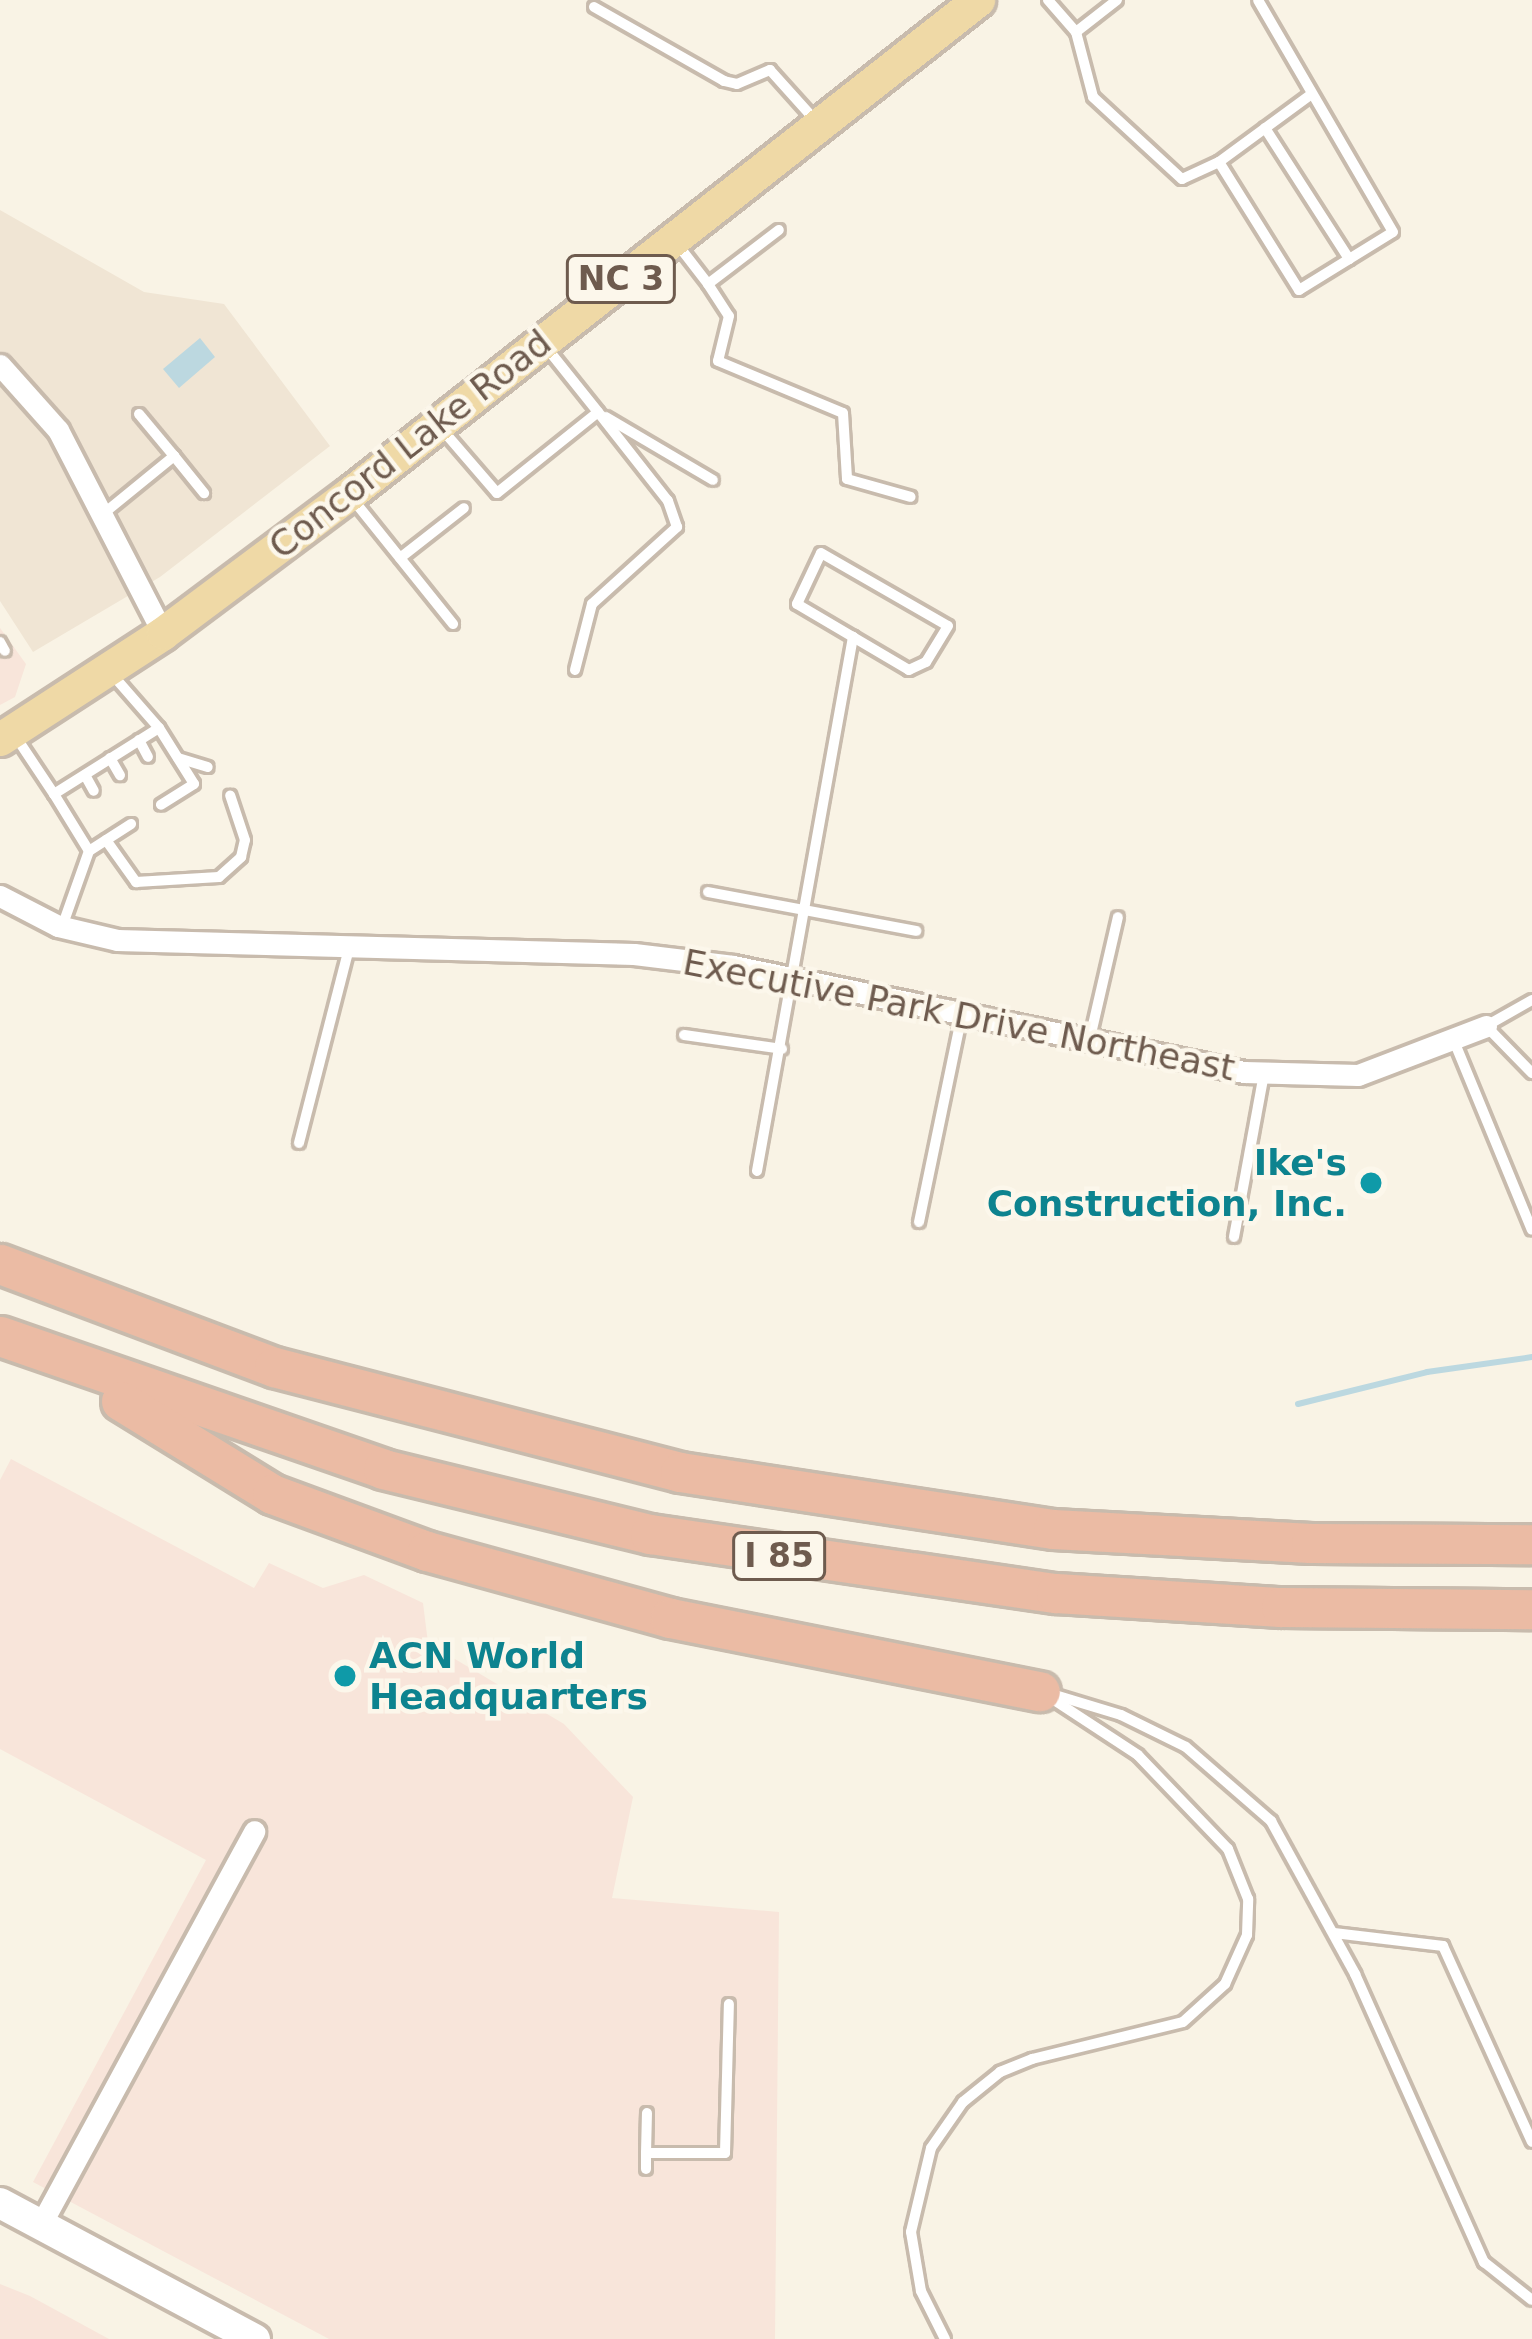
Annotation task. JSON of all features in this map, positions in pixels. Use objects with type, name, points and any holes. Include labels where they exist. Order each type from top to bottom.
[{"type":"highway","name":"I 85","points":[[0,1264],[274,1367],[571,1450],[701,1476],[1053,1529],[1311,1543],[1532,1544]]},
{"type":"highway","name":"I 85","points":[[0,1336],[383,1469],[650,1534],[815,1563],[1164,1602],[1532,1609]]},
{"type":"highway","points":[[50,1357],[272,1494],[428,1551],[670,1618],[1040,1691]]},
{"type":"main road","name":"Concord Lake Road","points":[[6,735],[163,633],[349,494],[978,0]]},
{"type":"main road","points":[[0,2203],[254,2339]]},
{"type":"street","points":[[0,365],[58,430],[163,633]]},
{"type":"street","name":"Executive Park Drive Northeast","points":[[0,896],[62,928],[117,940],[634,954],[793,977],[1264,1073],[1358,1075],[1486,1026]]},
{"type":"street","points":[[41,2224],[254,1831]]},
{"type":"lane","points":[[1048,0],[1076,32],[1093,97],[1171,172],[1192,178],[1309,96]]},
{"type":"lane","points":[[1076,32],[1117,0]]},
{"type":"lane","points":[[1219,162],[1299,290],[1393,232],[1309,96],[1258,0]]},
{"type":"lane","points":[[595,7],[724,81],[737,84],[770,70],[818,123]]},
{"type":"lane","points":[[1265,128],[1348,260]]},
{"type":"lane","points":[[708,284],[779,230]]},
{"type":"lane","points":[[673,238],[729,316],[718,361],[843,413],[847,478],[911,496]]},
{"type":"lane","points":[[542,342],[668,501],[677,527],[592,604],[575,670]]},
{"type":"lane","points":[[438,424],[497,493],[598,412]]},
{"type":"lane","points":[[598,412],[713,480]]},
{"type":"lane","points":[[139,414],[204,493]]},
{"type":"lane","points":[[103,514],[174,456]]},
{"type":"lane","points":[[349,494],[453,624]]},
{"type":"lane","points":[[400,558],[464,508]]},
{"type":"lane","points":[[821,553],[948,626],[926,662],[909,670],[854,638],[796,604],[821,553]]},
{"type":"lane","points":[[757,1171],[854,638]]},
{"type":"lane","points":[[108,670],[158,728],[194,784],[160,805]]},
{"type":"lane","points":[[54,794],[158,728]]},
{"type":"lane","points":[[6,735],[54,794],[88,851]]},
{"type":"lane","points":[[139,740],[148,757]]},
{"type":"lane","points":[[110,758],[120,775]]},
{"type":"lane","points":[[178,758],[208,767]]},
{"type":"lane","points":[[85,775],[94,791]]},
{"type":"lane","points":[[164,782],[172,798]]},
{"type":"lane","points":[[106,840],[136,882],[203,882],[232,868],[245,840],[230,795]]},
{"type":"lane","points":[[109,816],[118,832]]},
{"type":"lane","points":[[62,928],[88,851],[131,824]]},
{"type":"lane","points":[[708,892],[916,931]]},
{"type":"lane","points":[[1090,1038],[1118,917]]},
{"type":"lane","points":[[299,1143],[349,944]]},
{"type":"lane","points":[[1532,1000],[1486,1026],[1532,1073]]},
{"type":"lane","points":[[919,1222],[962,1010]]},
{"type":"lane","points":[[684,1035],[782,1049]]},
{"type":"lane","points":[[1454,1041],[1532,1230]]},
{"type":"lane","points":[[1234,1237],[1264,1073]]},
{"type":"lane","points":[[1040,1691],[1121,1714],[1231,1780],[1271,1821],[1334,1933],[1484,2262],[1532,2300]]},
{"type":"lane","points":[[945,2339],[921,2291],[911,2232],[931,2148],[963,2102],[1000,2072],[1032,2060],[1183,2022],[1225,1984],[1247,1935],[1248,1899],[1228,1849],[1138,1755],[1040,1691]]},
{"type":"lane","points":[[1334,1933],[1443,1946],[1532,2142]]},
{"type":"lane","points":[[646,2153],[725,2153],[730,2003]]},
{"type":"lane","points":[[646,2169],[647,2114]]},
{"type":"shaded area","points":[[0,210],[144,292],[224,304],[330,446],[160,577],[33,652],[0,601]]},
{"type":"shaded area","points":[[0,628],[26,664],[15,697],[0,705]]},
{"type":"shaded area","points":[[11,1459],[254,1588],[269,1563],[323,1588],[364,1575],[423,1603],[428,1643],[564,1724],[633,1797],[612,1898],[779,1912],[775,2339],[329,2339],[33,2182],[206,1860],[0,1749],[0,1480]]},
{"type":"shaded area","points":[[0,2284],[30,2296],[109,2339],[0,2339]]},
{"type":"water","points":[[200,338],[215,357],[179,388],[163,369]]},
{"type":"waterway","points":[[1298,1404],[1427,1372],[1532,1357]]},
{"type":"place","name":"Ike's Construction, Inc.","points":[[1371,1183]]},
{"type":"place","name":"ACN World Headquarters","points":[[345,1676]]}]
